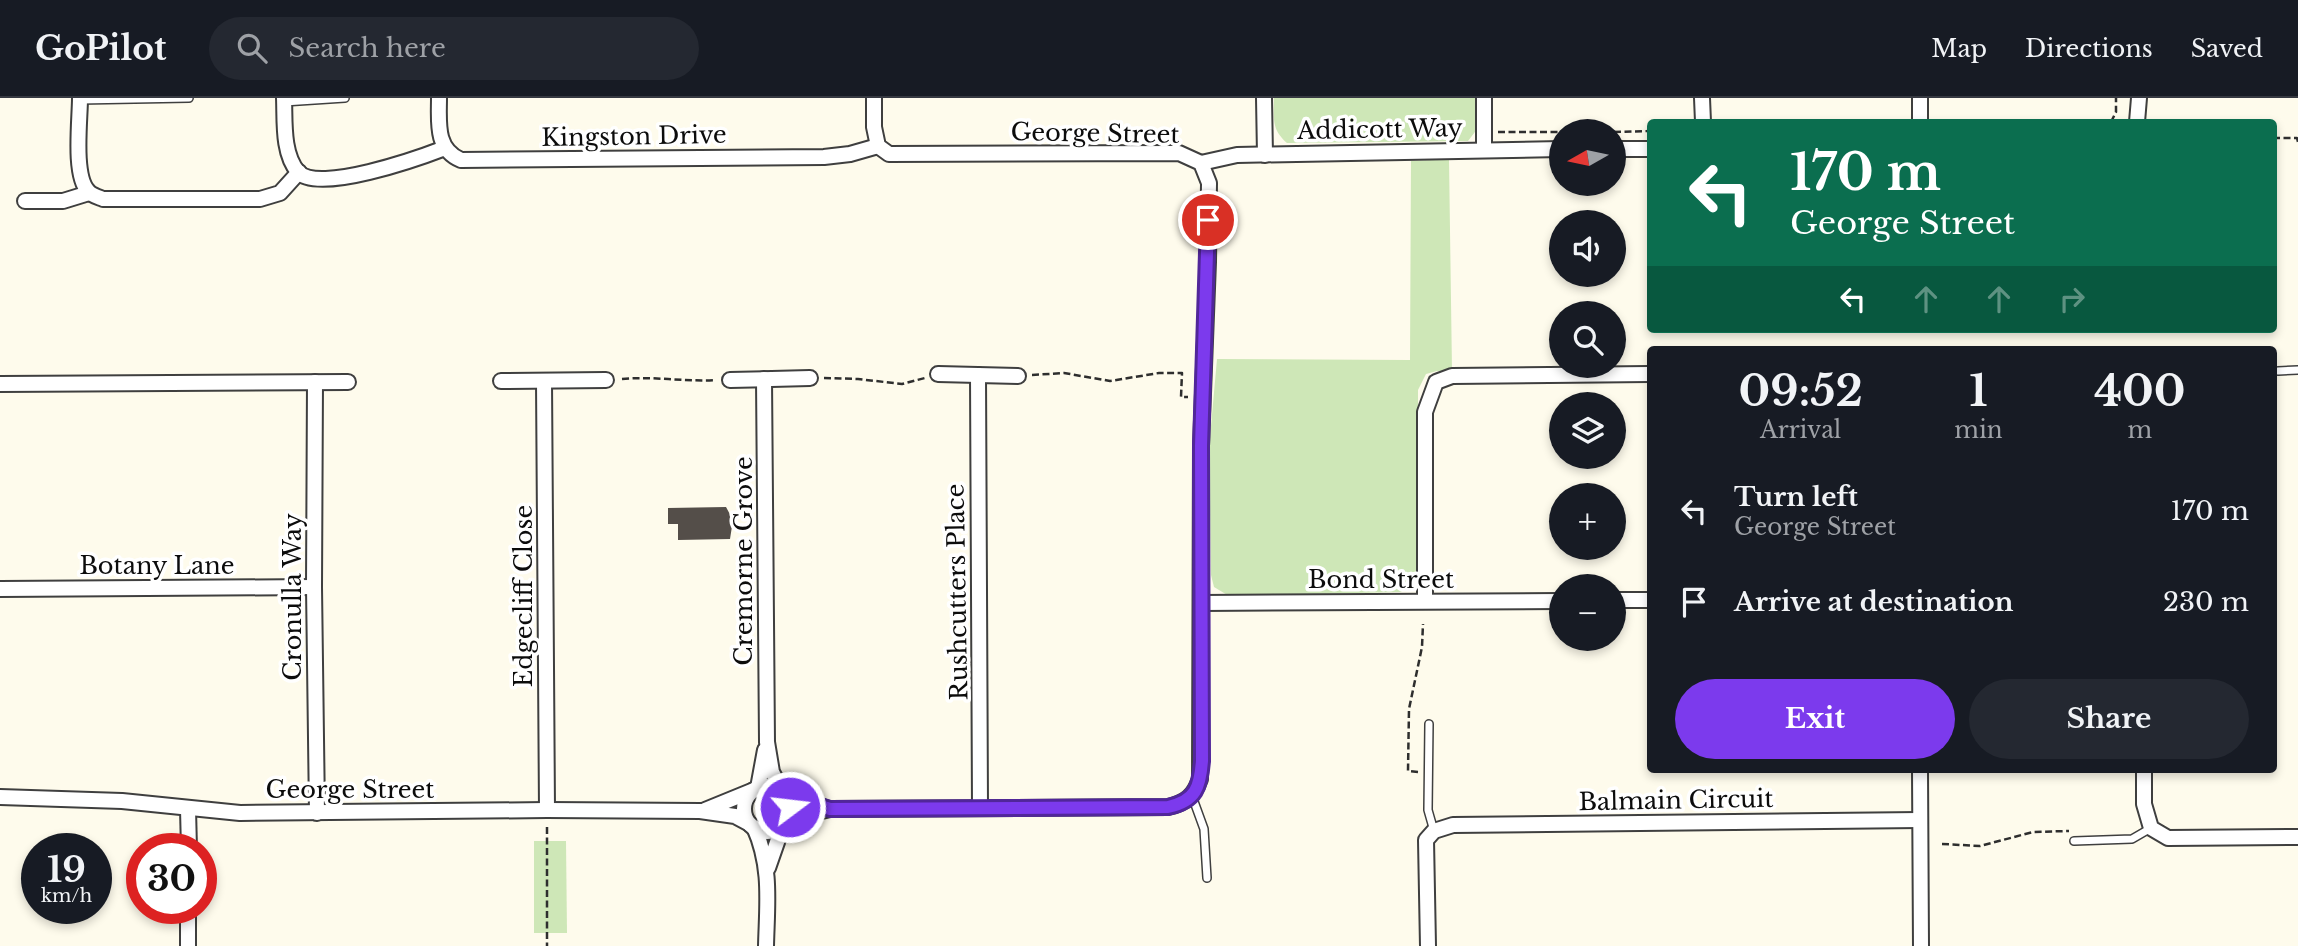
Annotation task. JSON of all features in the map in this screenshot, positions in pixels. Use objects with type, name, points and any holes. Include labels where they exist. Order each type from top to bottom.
[{"type":"street","points":[[284,100],[286,143],[292,160],[299,172],[309,179],[323,180],[413,160],[445,148],[440,133],[439,98]]},
{"type":"street","points":[[874,98],[877,146]]},
{"type":"street","points":[[1264,98],[1265,155]]},
{"type":"street","points":[[1484,98],[1484,150]]},
{"type":"street","points":[[1702,98],[1703,119]]},
{"type":"street","points":[[1920,98],[1920,119]]},
{"type":"street","points":[[2137,119],[2139,98]]},
{"type":"street","points":[[80,99],[82,182],[89,193],[103,199],[260,199],[280,192],[299,172]]},
{"type":"street","name":"Kingston Drive","points":[[445,148],[450,155],[461,160],[486,160],[824,157],[850,154],[877,146]]},
{"type":"street","name":"George Street","points":[[877,146],[889,154],[1179,153],[1201,163],[1209,183],[1202,398],[1202,761],[1200,779],[1192,796]]},
{"type":"street","name":"Addicott Way","points":[[1201,163],[1237,155],[1549,149]]},
{"type":"street","points":[[1626,149],[1647,149]]},
{"type":"street","points":[[25,201],[63,201],[89,193]]},
{"type":"street","points":[[938,374],[1018,376]]},
{"type":"street","points":[[1425,601],[1425,412],[1436,382],[1452,376],[1647,374]]},
{"type":"street","name":"Rushcutters Place","points":[[978,375],[980,807]]},
{"type":"street","points":[[730,380],[810,378]]},
{"type":"street","name":"Cremorne Grove","points":[[764,379],[766,742],[772,772],[784,793]]},
{"type":"street","points":[[502,381],[606,380]]},
{"type":"street","name":"Edgecliff Close","points":[[544,381],[547,810]]},
{"type":"street","name":"Cronulla Way","points":[[315,382],[317,813]]},
{"type":"street","points":[[0,384],[348,382]]},
{"type":"street","name":"Botany Lane","points":[[0,589],[314,587]]},
{"type":"street","points":[[1626,600],[1647,600]]},
{"type":"street","name":"Bond Street","points":[[1202,603],[1549,601]]},
{"type":"street","name":"Cremorne Grove","points":[[756,789],[766,742]]},
{"type":"street","points":[[1920,773],[1921,946]]},
{"type":"street","points":[[2144,773],[2144,804],[2151,828],[2168,838],[2298,837]]},
{"type":"street","points":[[766,946],[767,870],[762,844],[745,810],[746,802],[756,789],[771,786],[830,809]]},
{"type":"street","name":"George Street","points":[[700,811],[756,789]]},
{"type":"street","points":[[767,870],[790,807],[784,793]]},
{"type":"street","points":[[752,825],[769,832],[786,822],[830,809],[1168,807],[1186,802],[1192,796]]},
{"type":"street","name":"George Street","points":[[0,797],[122,801],[240,813],[700,811],[734,816],[752,825]]},
{"type":"street","points":[[188,809],[188,833]]},
{"type":"street","name":"Balmain Circuit","points":[[1434,831],[1453,825],[1920,820]]},
{"type":"street","points":[[1428,946],[1426,841],[1434,831]]},
{"type":"street","points":[[188,924],[188,946]]},
{"type":"lane","points":[[80,99],[189,98]]},
{"type":"lane","points":[[284,100],[345,98]]},
{"type":"lane","points":[[2278,371],[2298,370]]},
{"type":"lane","points":[[1429,724],[1428,810],[1434,831]]},
{"type":"lane","points":[[1192,796],[1204,829],[1207,878]]},
{"type":"lane","points":[[2074,841],[2132,839],[2151,828]]},
{"type":"path","points":[[2112,119],[2116,112],[2116,98]]},
{"type":"path","points":[[1626,132],[1647,131]]},
{"type":"path","points":[[1484,132],[1549,132]]},
{"type":"path","points":[[2277,138],[2297,138],[2298,142]]},
{"type":"path","points":[[1018,376],[1064,373],[1110,381],[1159,373],[1182,373],[1181,397],[1202,398]]},
{"type":"path","points":[[810,378],[858,379],[902,384],[938,374]]},
{"type":"path","points":[[606,380],[657,377],[684,382],[730,380]]},
{"type":"path","points":[[1423,624],[1423,647],[1409,709],[1408,771],[1429,773]]},
{"type":"path","points":[[547,810],[547,946]]},
{"type":"path","points":[[1942,844],[1980,846],[2033,832],[2068,829],[2074,841]]},
{"type":"green space","points":[[1274,98],[1477,98],[1478,128],[1468,141],[1287,143],[1276,128]]},
{"type":"green space","points":[[1449,159],[1452,371],[1426,374],[1418,390],[1418,574],[1413,586],[1400,592],[1229,596],[1214,587],[1211,575],[1209,448],[1217,359],[1410,360],[1411,161]]},
{"type":"green space","points":[[534,841],[566,841],[567,933],[534,933]]},
{"type":"building","points":[[726,507],[733,520],[730,539],[678,540],[678,524],[668,524],[668,508]]},
{"type":"route","points":[[790,807],[786,795],[830,809],[1168,807],[1186,802],[1192,796],[1200,779],[1202,761],[1201,446],[1208,220]]}]
